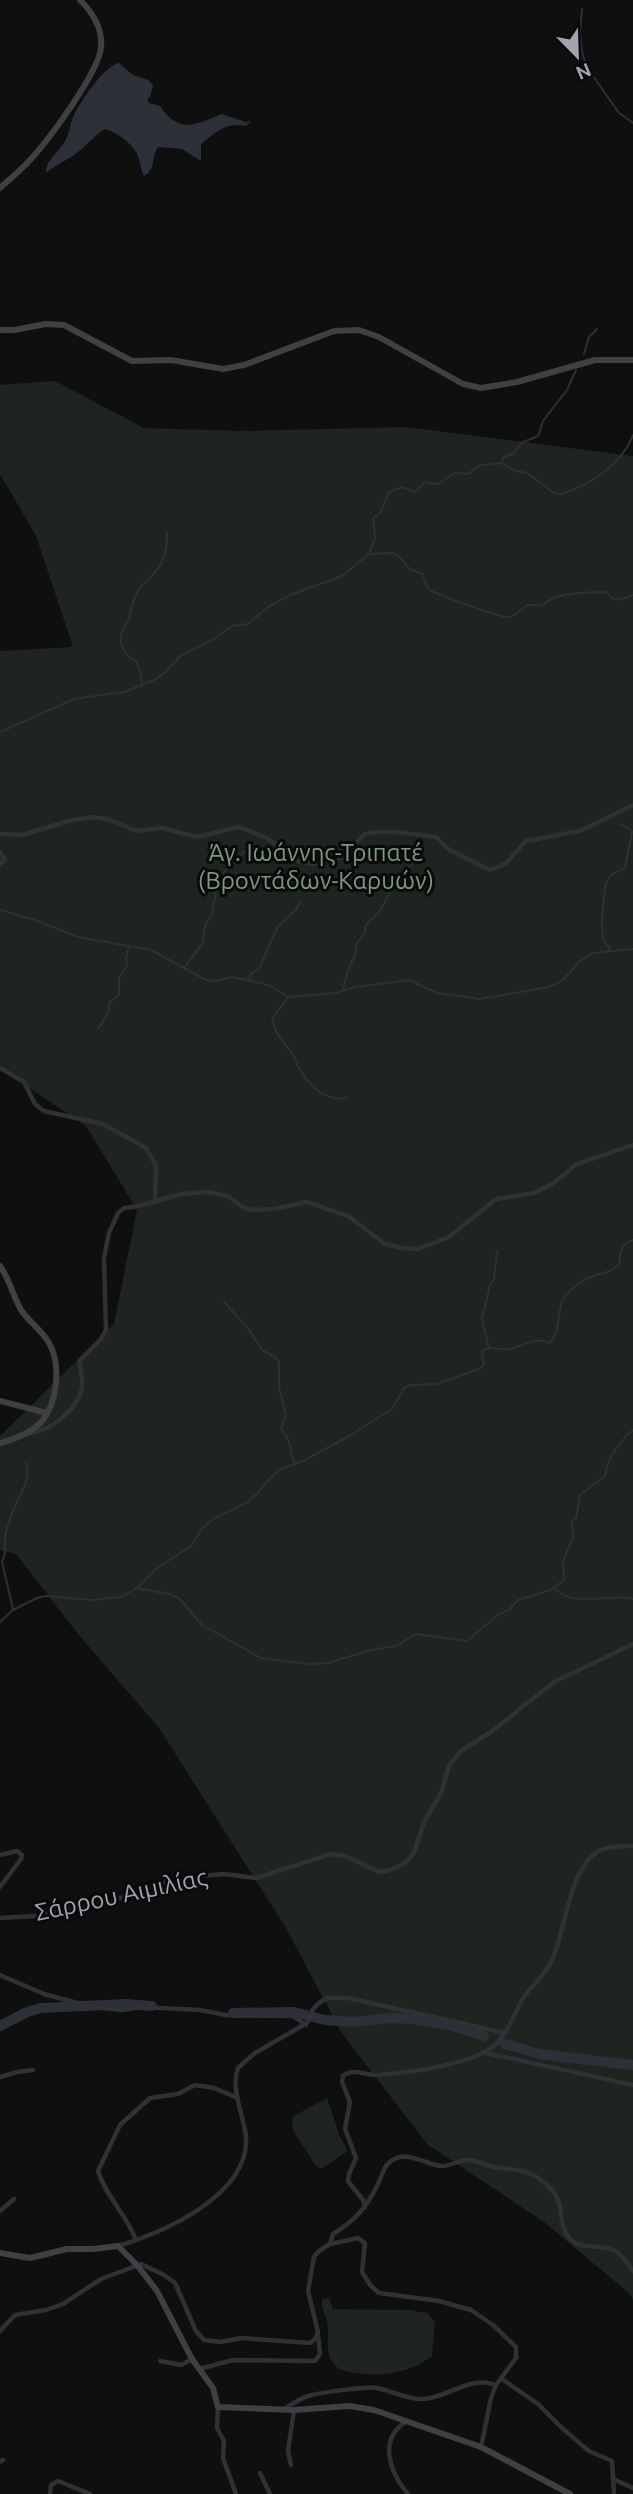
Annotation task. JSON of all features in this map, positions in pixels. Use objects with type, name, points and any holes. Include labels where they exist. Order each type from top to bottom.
[{"type":"main road","points":[[0,188],[41,146],[97,63],[101,40],[97,21],[80,0]]},
{"type":"main road","points":[[0,182],[22,168]]},
{"type":"main road","points":[[0,330],[46,324],[64,325],[132,361],[171,360],[223,369],[244,365],[334,331],[359,330],[379,337],[463,384],[477,388],[517,382],[595,360],[633,360]]},
{"type":"main road","points":[[0,1266],[22,1310],[52,1349],[56,1382],[47,1413],[40,1423],[26,1433],[0,1443]]},
{"type":"main road","points":[[0,1401],[47,1413]]},
{"type":"main road","points":[[0,2253],[30,2258],[67,2249],[118,2246],[157,2291],[192,2359],[213,2388],[218,2407],[294,2410],[354,2407],[408,2421],[481,2447],[570,2494]]},
{"type":"street","points":[[0,834],[22,835],[67,821],[94,817],[111,820],[136,831],[162,828],[197,837],[239,827],[267,838],[295,860],[313,864],[341,857],[365,834],[397,832],[434,837],[448,849],[490,870],[502,866],[526,841],[580,831],[633,805]]},
{"type":"street","points":[[0,852],[5,860],[0,864]]},
{"type":"street","points":[[0,1068],[20,1079],[35,1104],[44,1111],[90,1119],[146,1148],[156,1166],[155,1202]]},
{"type":"street","points":[[26,1433],[41,1431],[65,1415],[78,1399],[83,1385],[80,1360],[101,1339],[106,1329],[103,1266],[109,1233],[122,1209],[181,1194],[208,1192],[228,1196],[244,1208],[252,1210],[274,1209],[307,1202],[348,1216],[385,1244],[418,1249],[449,1237],[496,1199],[534,1193],[546,1188],[577,1164],[633,1145]]},
{"type":"street","name":"Σάρρου Αιμιλίας","points":[[0,1918],[35,1916],[100,1905],[166,1882],[200,1876],[224,1874],[256,1878],[327,1854],[340,1855],[379,1872],[393,1869],[405,1863],[414,1853],[424,1822],[442,1793],[449,1766],[461,1751],[492,1731],[554,1682],[633,1644]]},
{"type":"street","points":[[487,2052],[503,2035],[527,1992],[551,1963],[575,1886],[587,1862],[604,1849],[633,1846]]},
{"type":"street","points":[[0,1855],[17,1851],[22,1855],[0,1887]]},
{"type":"street","points":[[0,1975],[44,1994],[92,2007],[122,2010],[141,2007],[200,2010],[226,2015],[293,2016],[307,2023]]},
{"type":"street","points":[[118,2246],[194,2213],[231,2182],[241,2165],[246,2145],[236,2074],[241,2063],[307,2023],[315,2006],[323,2000],[348,1998],[503,2035]]},
{"type":"street","points":[[365,2207],[363,2200],[348,2181],[356,2158],[345,2129],[350,2102],[342,2082],[345,2074],[353,2072],[377,2075],[434,2067],[487,2052],[633,2085]]},
{"type":"street","points":[[0,2077],[33,2070]]},
{"type":"street","points":[[136,2240],[130,2225],[98,2174],[122,2121],[150,2098],[156,2095],[178,2094],[193,2085],[214,2088],[239,2098]]},
{"type":"street","points":[[330,2244],[332,2234],[352,2223],[365,2207],[387,2164],[397,2158],[416,2158],[445,2166],[466,2160],[496,2167],[513,2167],[535,2176],[555,2193],[560,2203],[566,2233],[571,2239],[580,2244],[603,2246],[616,2251],[633,2271]]},
{"type":"street","points":[[0,2211],[14,2199]]},
{"type":"street","points":[[200,2369],[233,2360],[315,2361],[320,2354],[308,2289],[314,2257],[330,2244],[355,2237],[363,2240],[365,2246],[362,2272],[376,2291],[439,2301],[471,2310],[514,2344],[516,2358],[496,2385],[481,2447]]},
{"type":"street","points":[[0,2331],[15,2315],[63,2304],[101,2279],[144,2264],[175,2283],[196,2332],[204,2340],[220,2342],[243,2338],[304,2343],[312,2342],[318,2334]]},
{"type":"street","points":[[160,2361],[181,2365],[192,2359]]},
{"type":"street","points":[[502,2379],[538,2404],[562,2429],[589,2451],[612,2461],[614,2494]]},
{"type":"street","points":[[283,2409],[310,2396],[361,2387],[374,2387],[419,2399],[433,2398],[477,2383],[490,2382],[496,2385]]},
{"type":"street","points":[[218,2407],[217,2428],[224,2441],[223,2458],[236,2494]]},
{"type":"street","points":[[291,2465],[288,2451],[294,2410]]},
{"type":"street","points":[[408,2421],[395,2432],[388,2461],[397,2481],[408,2494]]},
{"type":"street","points":[[260,2473],[270,2494]]},
{"type":"street","points":[[612,2479],[633,2488]]},
{"type":"street","points":[[50,2494],[51,2485],[58,2481],[90,2494]]},
{"type":"green space","name":"Άγ. Ιωάννης-Τριπατέ (Βροντάδων-Καρυών)","points":[[55,381],[144,428],[243,431],[406,427],[633,456],[633,2300],[629,2293],[544,2222],[427,2144],[341,2032],[286,1928],[159,1728],[78,1634],[16,1554],[0,1550],[0,1436],[114,1324],[137,1210],[86,1126],[0,1068],[0,651],[73,647],[36,536],[0,474],[0,385]]},
{"type":"green space","points":[[327,2098],[340,2137],[348,2151],[321,2169],[316,2166],[293,2130],[292,2117]]},
{"type":"green space","points":[[329,2298],[333,2309],[408,2310],[427,2313],[435,2322],[432,2356],[411,2368],[388,2374],[363,2374],[339,2369],[329,2353],[327,2321],[322,2305],[322,2299]]},
{"type":"shaded area","points":[[119,63],[133,75],[148,80],[153,85],[147,99],[149,103],[160,106],[180,124],[195,124],[221,114],[246,122],[251,121],[246,126],[227,127],[201,144],[201,161],[182,149],[158,147],[152,167],[144,176],[135,150],[119,135],[105,129],[75,154],[46,173],[50,160],[67,138],[74,115],[82,102],[100,77]]},
{"type":"waterway","points":[[582,9],[580,33],[582,53],[588,69],[619,113],[633,123]]},
{"type":"waterway","points":[[584,354],[589,337],[597,329]]},
{"type":"waterway","points":[[0,732],[74,699],[124,692],[154,680],[166,672],[180,656],[214,639],[232,626],[248,624],[268,607],[290,595],[342,576],[369,554],[375,538],[373,518],[380,513],[389,492],[402,487],[416,492],[424,482],[438,484],[455,473],[468,474],[480,465],[501,463],[504,457],[514,453],[521,443],[538,436],[543,421],[567,390],[576,370]]},
{"type":"waterway","points":[[501,463],[527,473],[554,493],[561,494],[604,472],[621,455],[633,435]]},
{"type":"waterway","points":[[142,684],[136,661],[128,656],[123,648],[121,634],[137,592],[161,564],[167,532]]},
{"type":"waterway","points":[[371,554],[397,555],[410,569],[423,574],[427,586],[433,592],[507,617],[513,616],[528,605],[542,605],[564,595],[607,592],[618,600],[633,595]]},
{"type":"waterway","points":[[609,951],[602,933],[606,886],[610,876],[625,868],[632,832],[619,824]]},
{"type":"waterway","points":[[185,967],[203,942],[205,925],[212,915],[216,892],[225,871],[232,860],[254,846]]},
{"type":"waterway","points":[[343,989],[357,943],[365,933],[367,923],[379,912],[395,884],[422,850]]},
{"type":"waterway","points":[[249,981],[251,974],[259,969],[278,926],[296,910],[300,901]]},
{"type":"waterway","points":[[0,910],[78,937],[151,950],[206,980],[216,981],[232,977],[242,979],[269,985],[288,997],[336,993],[354,987],[409,980],[437,993],[480,999],[549,987],[563,980],[579,962],[592,953],[633,949]]},
{"type":"waterway","points":[[98,1029],[107,1015],[110,1002],[119,995],[119,978],[127,965],[129,947]]},
{"type":"waterway","points":[[288,998],[272,1018],[278,1034],[312,1085],[331,1097],[346,1098]]},
{"type":"waterway","points":[[0,1622],[13,1610],[46,1596],[92,1600],[121,1597],[137,1588],[157,1568],[191,1546],[201,1530],[213,1519],[246,1503],[281,1469],[305,1460],[392,1409],[404,1388],[410,1385],[437,1384],[481,1368],[484,1365],[482,1351],[486,1349],[510,1349],[535,1341],[550,1343],[565,1296],[583,1280],[608,1272],[619,1265],[623,1247],[633,1240]]},
{"type":"waterway","points":[[489,1348],[482,1319],[490,1285],[494,1279],[497,1251]]},
{"type":"waterway","points":[[224,1302],[247,1327],[262,1350],[279,1362],[279,1387],[286,1415],[281,1428],[289,1441],[294,1464]]},
{"type":"waterway","points":[[137,1588],[169,1594],[180,1599],[202,1625],[261,1658],[309,1664],[328,1663],[371,1650],[396,1646],[416,1634],[467,1641],[499,1614],[509,1610],[518,1600],[551,1590],[564,1580],[563,1561],[573,1537],[572,1521],[576,1518],[580,1495],[605,1476],[615,1451],[633,1430]]},
{"type":"waterway","points":[[13,1609],[2,1562],[7,1526],[26,1482],[26,1463]]},
{"type":"waterway","points":[[555,1588],[561,1594],[580,1599],[633,1599]]},
{"type":"waterway","points":[[0,2026],[41,2008],[126,2004],[152,2006]]},
{"type":"waterway","points":[[233,2013],[294,2012],[325,2020],[353,2022],[389,2018],[412,2019],[450,2025],[484,2036]]},
{"type":"waterway","points":[[505,2044],[539,2054],[633,2065]]}]
